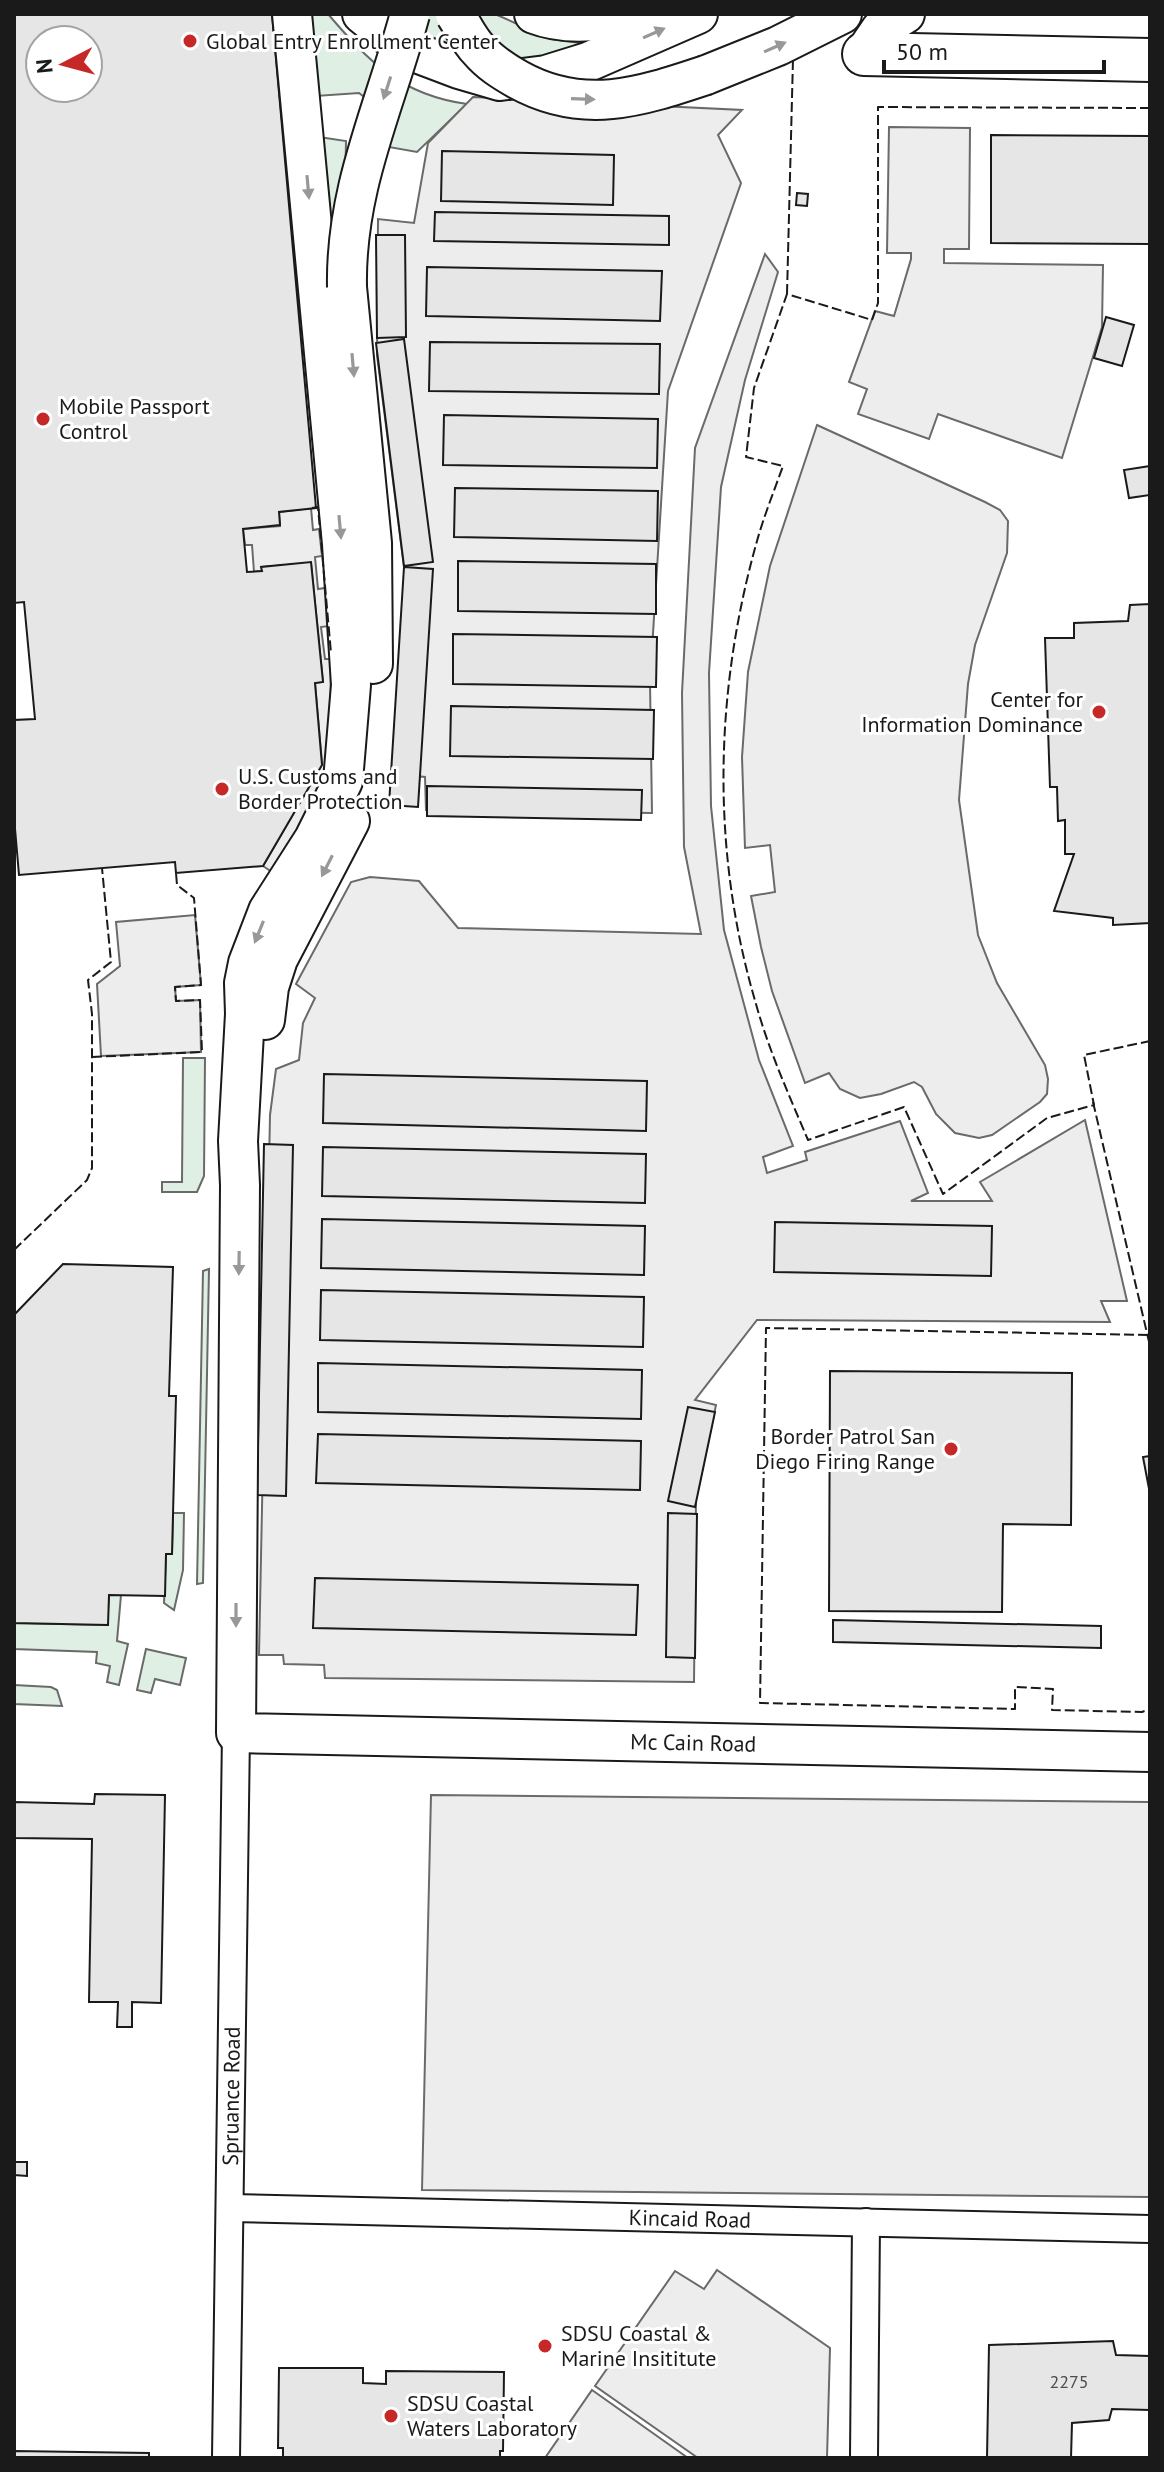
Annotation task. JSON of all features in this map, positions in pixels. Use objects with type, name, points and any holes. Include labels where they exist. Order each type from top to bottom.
[{"type":"main road","points":[[236,1733],[238,1127],[244,983],[248,963],[268,911],[314,839],[343,781],[351,685],[342,544],[292,14]]},
{"type":"main road","points":[[362,14],[389,36],[422,55],[500,81],[546,75],[588,62],[698,14]]},
{"type":"main road","points":[[240,1185],[261,1090],[265,1013],[273,971],[359,803],[373,750],[372,543],[347,287],[348,238],[360,172],[410,14]]},
{"type":"main road","points":[[455,14],[477,49],[498,69],[535,89],[575,100],[603,100],[652,93],[778,46],[842,14]]},
{"type":"main road","points":[[534,14],[586,22],[633,14]]},
{"type":"main road","points":[[864,54],[881,29],[905,14]]},
{"type":"main road","points":[[864,54],[1150,60]]},
{"type":"main road","name":"Mc Cain Road","points":[[236,1733],[1150,1752]]},
{"type":"street","name":"Spruance Road","points":[[226,2458],[236,1733]]},
{"type":"street","name":"Kincaid Road","points":[[230,2208],[1150,2229]]},
{"type":"street","points":[[864,2458],[866,2222]]},
{"type":"green space","points":[[308,14],[328,14],[373,61],[405,84],[444,100],[467,104],[417,152],[383,146],[372,103],[359,93],[316,96]]},
{"type":"green space","points":[[384,14],[495,14],[551,39],[595,45],[482,70]]},
{"type":"green space","points":[[319,137],[346,141],[344,248],[322,250]]},
{"type":"green space","points":[[183,1058],[205,1058],[204,1176],[197,1192],[162,1192],[162,1182],[182,1182]]},
{"type":"green space","points":[[209,1269],[203,1583],[197,1584],[203,1271]]},
{"type":"green space","points":[[173,1513],[184,1513],[183,1570],[174,1610],[164,1603],[166,1554],[172,1554]]},
{"type":"green space","points":[[109,1595],[121,1595],[117,1641],[128,1644],[119,1685],[107,1682],[110,1666],[96,1663],[97,1652],[14,1649],[14,1623],[107,1625]]},
{"type":"green space","points":[[146,1649],[186,1658],[180,1685],[155,1679],[151,1693],[137,1690]]},
{"type":"green space","points":[[14,1685],[51,1687],[57,1690],[62,1706],[14,1704]]},
{"type":"shaded area","points":[[473,97],[742,110],[718,135],[741,183],[668,391],[650,682],[652,813],[426,810],[425,777],[395,774],[405,575],[377,355],[378,219],[414,223],[428,143]]},
{"type":"shaded area","points":[[889,127],[970,128],[969,249],[944,249],[944,263],[1103,265],[1102,327],[1062,458],[938,414],[929,439],[858,414],[867,389],[849,382],[875,311],[894,316],[911,259],[911,253],[887,253]]},
{"type":"shaded area","points":[[765,254],[778,272],[745,380],[721,487],[709,673],[711,806],[724,930],[759,1060],[793,1146],[763,1157],[767,1173],[807,1160],[805,1152],[900,1121],[928,1193],[911,1201],[992,1201],[980,1182],[1085,1120],[1127,1301],[1101,1301],[1110,1322],[757,1320],[695,1400],[716,1405],[696,1500],[694,1682],[325,1678],[324,1665],[284,1664],[283,1655],[259,1655],[270,1115],[276,1069],[299,1060],[303,1023],[315,998],[296,984],[351,882],[370,877],[419,881],[458,928],[701,934],[684,847],[682,693],[695,448]]},
{"type":"shaded area","points":[[817,425],[985,502],[1000,510],[1008,521],[1007,553],[975,645],[968,684],[959,800],[978,935],[997,983],[1045,1065],[1048,1079],[1047,1094],[1040,1102],[992,1135],[979,1138],[955,1133],[936,1114],[922,1087],[914,1082],[860,1098],[840,1089],[829,1073],[805,1083],[772,991],[761,947],[751,896],[775,892],[770,845],[745,848],[742,757],[748,672],[770,566]]},
{"type":"shaded area","points":[[311,508],[313,530],[319,529],[322,556],[315,557],[318,589],[325,588],[329,626],[321,627],[325,659],[331,659],[330,766],[278,876],[263,866],[322,764],[315,683],[323,682],[311,563],[262,567],[262,571],[254,572],[252,545],[245,545],[243,529],[280,526],[279,512]]},
{"type":"shaded area","points":[[195,915],[201,985],[175,987],[176,1001],[200,1000],[201,1052],[101,1056],[97,984],[120,966],[116,922]]},
{"type":"shaded area","points":[[431,1795],[1150,1802],[1150,2197],[422,2190]]},
{"type":"shaded area","points":[[717,2270],[830,2348],[827,2458],[698,2458],[595,2386],[675,2271],[704,2289]]},
{"type":"shaded area","points":[[592,2390],[688,2458],[545,2458]]},
{"type":"building","points":[[14,14],[272,14],[316,508],[279,512],[280,525],[243,529],[247,572],[262,571],[261,567],[311,562],[323,682],[315,683],[322,765],[263,866],[176,873],[175,862],[19,875],[14,817],[14,720],[35,719],[24,602],[14,603]]},
{"type":"building","points":[[991,135],[1150,136],[1150,244],[991,243]]},
{"type":"building","points":[[442,151],[614,155],[613,205],[441,201]]},
{"type":"building","points":[[797,193],[808,194],[807,206],[796,205]]},
{"type":"building","points":[[435,212],[669,216],[669,245],[434,241]]},
{"type":"building","points":[[376,235],[405,235],[406,337],[377,338]]},
{"type":"building","points":[[427,267],[662,271],[660,321],[426,316]]},
{"type":"building","points":[[1106,317],[1134,325],[1122,366],[1094,358]]},
{"type":"building","points":[[404,339],[433,562],[404,566],[376,343]]},
{"type":"building","points":[[430,342],[660,344],[659,394],[429,391]]},
{"type":"building","points":[[444,415],[658,419],[657,468],[443,465]]},
{"type":"building","points":[[1150,466],[1150,495],[1129,498],[1124,470]]},
{"type":"building","points":[[455,488],[658,491],[657,541],[454,537]]},
{"type":"building","points":[[458,561],[656,564],[656,614],[458,611]]},
{"type":"building","points":[[404,567],[433,569],[418,807],[389,805]]},
{"type":"building","name":"Center for Information Dominance","points":[[1150,604],[1150,923],[1113,925],[1113,918],[1054,911],[1074,854],[1065,854],[1065,820],[1058,821],[1057,787],[1050,787],[1045,638],[1074,638],[1074,623],[1128,621],[1130,605]]},
{"type":"building","points":[[453,634],[657,637],[656,687],[453,684]]},
{"type":"building","points":[[451,706],[654,710],[653,759],[450,756]]},
{"type":"building","points":[[427,786],[642,790],[641,820],[427,816]]},
{"type":"building","points":[[324,1074],[647,1081],[646,1131],[323,1123]]},
{"type":"building","points":[[264,1144],[293,1145],[286,1496],[257,1495]]},
{"type":"building","points":[[323,1147],[646,1154],[645,1203],[322,1196]]},
{"type":"building","points":[[322,1219],[645,1226],[644,1275],[321,1268]]},
{"type":"building","points":[[775,1222],[992,1226],[991,1276],[774,1272]]},
{"type":"building","points":[[63,1264],[173,1267],[169,1396],[176,1396],[172,1554],[166,1554],[165,1596],[109,1595],[108,1625],[14,1623],[14,1315]]},
{"type":"building","points":[[321,1290],[644,1297],[643,1347],[320,1340]]},
{"type":"building","points":[[318,1363],[642,1370],[641,1419],[318,1412]]},
{"type":"building","name":"Border Patrol San Diego Firing Range","points":[[830,1371],[1072,1373],[1071,1525],[1003,1524],[1002,1612],[829,1611]]},
{"type":"building","points":[[688,1407],[715,1412],[695,1507],[668,1501]]},
{"type":"building","points":[[318,1434],[641,1441],[640,1490],[316,1483]]},
{"type":"building","points":[[1150,1456],[1150,1494],[1143,1457]]},
{"type":"building","points":[[668,1513],[697,1514],[695,1658],[666,1657]]},
{"type":"building","points":[[315,1578],[638,1585],[636,1635],[313,1628]]},
{"type":"building","points":[[833,1620],[1101,1626],[1101,1648],[833,1642]]},
{"type":"building","points":[[95,1794],[165,1795],[161,2003],[132,2002],[132,2027],[117,2027],[118,2002],[89,2002],[92,1839],[14,1838],[14,1802],[94,1804]]},
{"type":"building","points":[[14,2162],[27,2162],[27,2176],[14,2175]]},
{"type":"building","points":[[1113,2341],[1116,2355],[1150,2356],[1150,2410],[1112,2409],[1109,2420],[1072,2423],[1071,2458],[987,2458],[989,2345]]},
{"type":"building","name":"SDSU Coastal Waters Laboratory","points":[[279,2368],[363,2368],[363,2383],[386,2384],[386,2371],[504,2372],[503,2451],[500,2451],[500,2458],[283,2458],[283,2448],[278,2448]]},
{"type":"building","points":[[14,2451],[149,2453],[149,2458],[14,2458]]},
{"type":"fence","points":[[787,294],[793,59]]},
{"type":"fence","points":[[1150,108],[878,107],[878,303],[872,320],[787,294],[754,388],[746,457],[783,466],[760,532],[743,598],[732,656],[724,772],[725,831],[741,947],[767,1039],[808,1140],[904,1107],[943,1194],[1047,1118],[1094,1105],[1084,1055],[1150,1041]]},
{"type":"fence","points":[[312,508],[318,507],[331,653]]},
{"type":"fence","points":[[14,1250],[87,1180],[92,1168],[92,1014],[88,980],[111,962],[102,868]]},
{"type":"fence","points":[[92,1057],[202,1052],[200,1000],[176,1001],[175,987],[201,985],[194,898],[177,885],[176,873]]},
{"type":"fence","points":[[1093,1102],[1150,1346]]},
{"type":"fence","points":[[1148,1335],[766,1328],[760,1703],[1015,1709],[1015,1687],[1053,1689],[1052,1710],[1142,1712],[1150,1709]]},
{"type":"place","name":"Global Entry Enrollment Center","points":[[190,41]]},
{"type":"place","name":"Mobile Passport Control","points":[[43,419]]},
{"type":"place","name":"Center for Information Dominance","points":[[1099,712]]},
{"type":"place","name":"U.S. Customs and Border Protection","points":[[222,789]]},
{"type":"place","name":"Border Patrol San Diego Firing Range","points":[[951,1449]]},
{"type":"place","name":"SDSU Coastal & Marine Insititute","points":[[545,2346]]},
{"type":"place","name":"SDSU Coastal Waters Laboratory","points":[[391,2416]]}]
